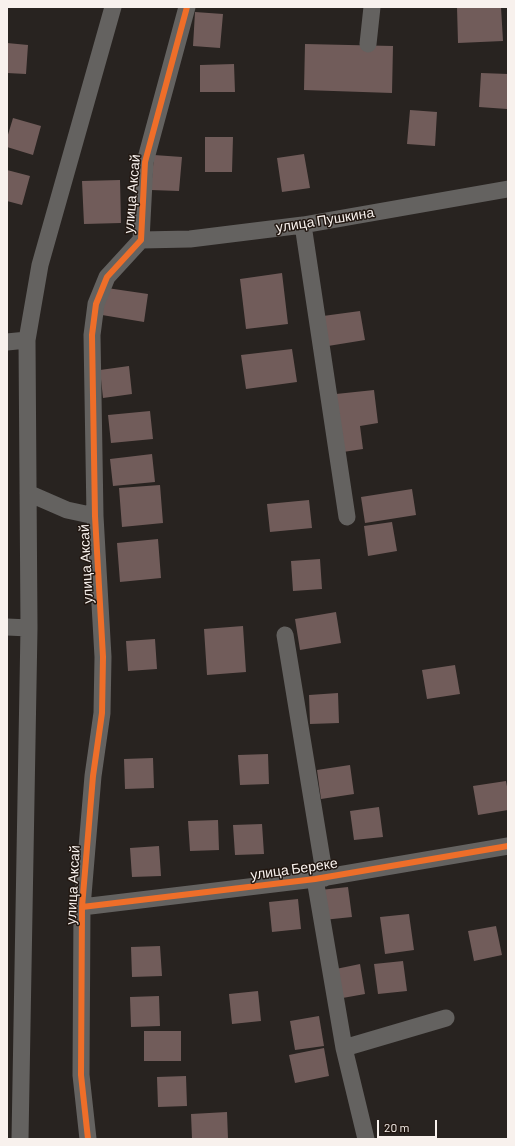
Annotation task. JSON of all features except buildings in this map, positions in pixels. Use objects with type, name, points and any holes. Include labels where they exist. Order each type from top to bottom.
[{"type":"street","points":[[20,1139],[29,628],[28,340],[40,265],[113,7]]},
{"type":"street","name":"улица Аксай","points":[[88,1139],[81,1075],[82,907],[92,776],[102,713],[103,657],[95,516],[92,335],[96,304],[107,277],[141,240],[145,162],[186,7]]},
{"type":"street","points":[[368,44],[372,7]]},
{"type":"street","name":"улица Пушкина","points":[[141,240],[190,238],[303,225],[508,189]]},
{"type":"street","points":[[303,225],[346,517]]},
{"type":"street","points":[[7,342],[28,340]]},
{"type":"street","points":[[28,493],[67,510],[95,516]]},
{"type":"street","points":[[7,627],[29,628]]},
{"type":"street","points":[[285,635],[344,1048],[366,1139]]},
{"type":"street","name":"улица Береке","points":[[82,907],[320,878],[508,846]]},
{"type":"street","points":[[344,1048],[446,1018]]},
{"type":"cycle path","points":[[88,1139],[81,1075],[82,907],[93,776],[102,713],[103,657],[95,516],[92,335],[96,304],[107,277],[141,240],[145,162],[187,7]]},
{"type":"cycle path","points":[[82,907],[315,879],[508,846]]}]
